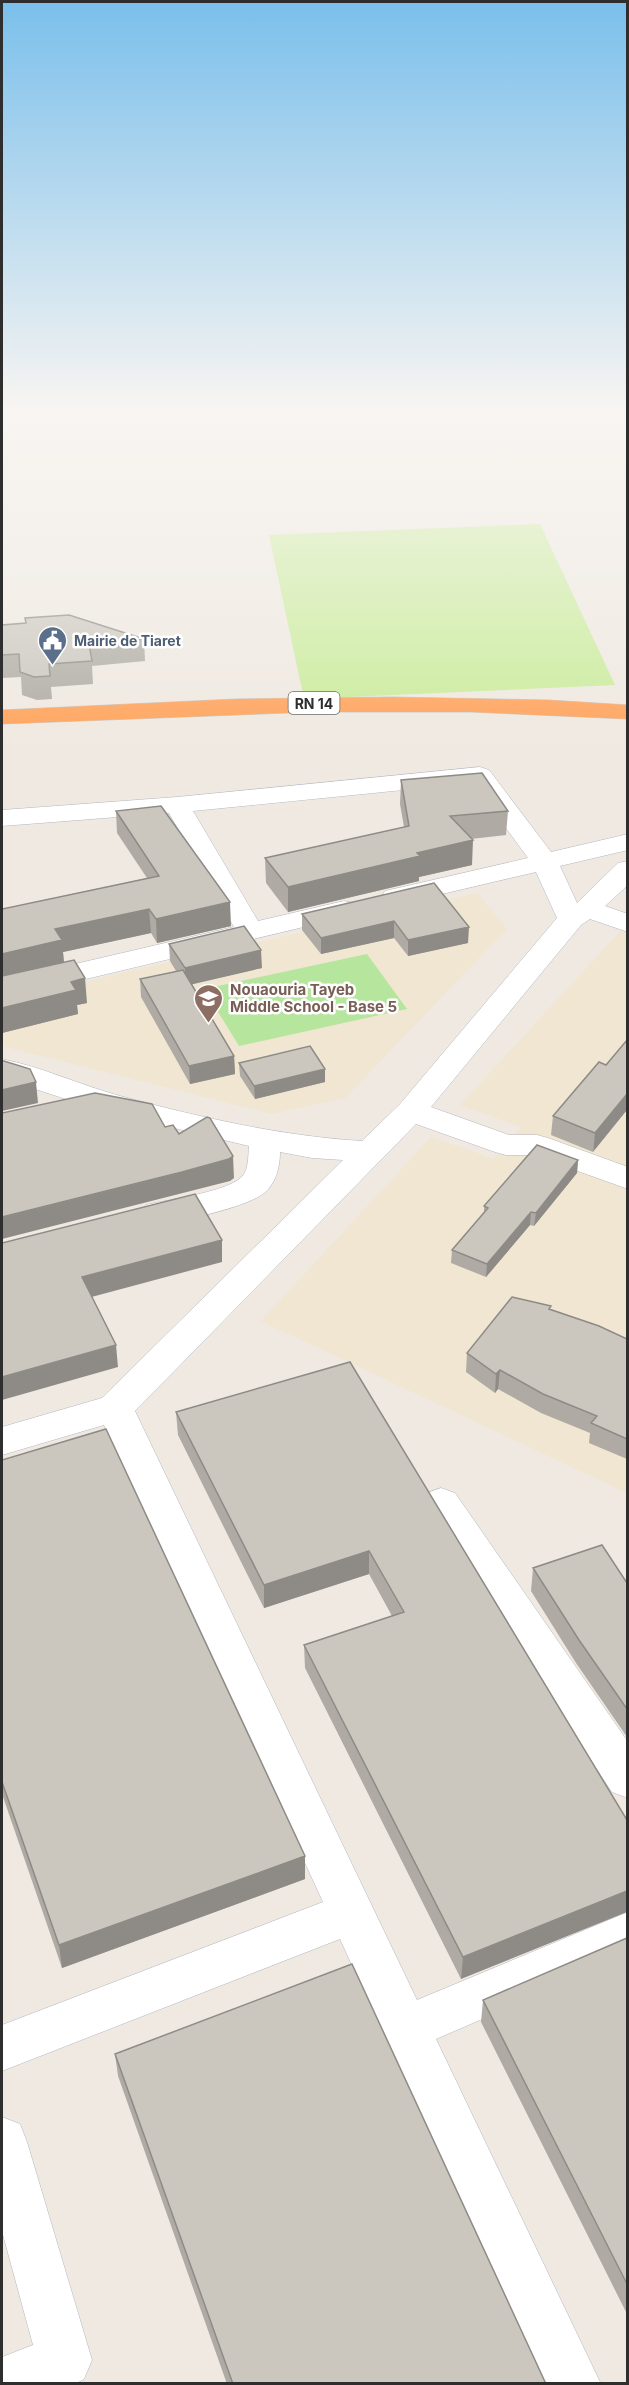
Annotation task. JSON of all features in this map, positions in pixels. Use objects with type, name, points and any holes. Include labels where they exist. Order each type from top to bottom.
[{"type":"highway","name":"RN 14","points":[[2,717],[190,706],[366,702],[627,712]]},
{"type":"highway","name":"RN 14","points":[[2,735],[239,724],[431,723],[627,731]]},
{"type":"street","points":[[2,818],[480,775],[544,861],[579,914],[627,924]]},
{"type":"street","points":[[177,804],[251,932]]},
{"type":"street","points":[[2,990],[627,842]]},
{"type":"street","points":[[2,1442],[115,1408],[411,1111],[579,914],[627,869]]},
{"type":"street","points":[[2,1068],[101,1100],[265,1139],[312,1148],[370,1152]]},
{"type":"street","points":[[46,1113],[101,1100]]},
{"type":"street","points":[[411,1111],[506,1145],[537,1145],[627,1179]]},
{"type":"street","points":[[127,1221],[240,1192],[256,1183],[262,1171],[265,1139]]},
{"type":"street","points":[[506,1145],[522,1162],[627,1200]]},
{"type":"street","points":[[115,1408],[573,2384]]},
{"type":"street","points":[[441,1503],[627,1779]]},
{"type":"street","points":[[2,2048],[351,1913]]},
{"type":"street","points":[[406,2028],[627,1934]]},
{"type":"street","points":[[2,2142],[65,2360],[3,2384]]},
{"type":"shaded area","name":"Nouaouria Tayeb Middle School - Base 5","points":[[477,893],[507,929],[345,1098],[271,1114],[2,1046],[2,1000]]},
{"type":"shaded area","points":[[627,924],[627,1493],[261,1321],[431,1137],[494,1159],[521,1127],[460,1105]]},
{"type":"green space","points":[[540,524],[615,685],[304,699],[269,535]]},
{"type":"green space","points":[[367,954],[407,1009],[239,1046],[204,989]]},
{"type":"building","points":[[69,615],[144,639],[89,644],[92,661],[49,664],[50,676],[34,677],[20,672],[19,654],[2,655],[2,625],[26,623],[25,618]]},
{"type":"building","points":[[482,773],[508,811],[450,816],[473,840],[417,853],[420,856],[288,887],[265,858],[409,826],[401,780]]},
{"type":"building","points":[[161,806],[230,902],[156,919],[149,909],[55,929],[62,940],[2,954],[2,909],[159,876],[116,811]]},
{"type":"building","points":[[434,883],[469,927],[408,940],[394,921],[321,938],[302,914]]},
{"type":"building","points":[[244,926],[261,950],[185,968],[169,944]]},
{"type":"building","points":[[74,960],[85,978],[71,982],[76,990],[2,1008],[2,976]]},
{"type":"building","points":[[183,970],[234,1056],[189,1066],[140,979]]},
{"type":"building","points":[[627,1040],[627,1094],[595,1133],[553,1116],[599,1062],[606,1065]]},
{"type":"building","points":[[310,1046],[325,1069],[254,1086],[239,1063]]},
{"type":"building","points":[[2,1061],[30,1069],[36,1082],[2,1090]]},
{"type":"building","points":[[95,1093],[152,1104],[165,1127],[173,1125],[179,1134],[207,1117],[210,1118],[233,1156],[182,1172],[2,1217],[2,1113]]},
{"type":"building","points":[[537,1145],[578,1160],[536,1213],[531,1212],[487,1264],[452,1250],[488,1208],[484,1206]]},
{"type":"building","points":[[195,1194],[222,1240],[82,1277],[116,1345],[2,1377],[2,1243]]},
{"type":"building","points":[[512,1297],[551,1306],[549,1309],[599,1326],[627,1339],[627,1439],[591,1423],[597,1416],[543,1394],[500,1370],[496,1374],[467,1353]]},
{"type":"building","points":[[350,1362],[627,1820],[627,1891],[463,1957],[304,1645],[404,1612],[369,1551],[264,1585],[176,1412]]},
{"type":"building","points":[[106,1429],[305,1856],[59,1945],[2,1782],[2,1460]]},
{"type":"building","points":[[602,1545],[627,1583],[627,1709],[533,1568]]},
{"type":"building","points":[[627,1938],[627,2284],[483,2000]]},
{"type":"building","points":[[352,1964],[546,2384],[233,2384],[115,2054]]},
{"type":"place","name":"Mairie de Tiaret","points":[[53,666]]},
{"type":"place","name":"Nouaouria Tayeb Middle School - Base 5","points":[[209,1024]]}]
